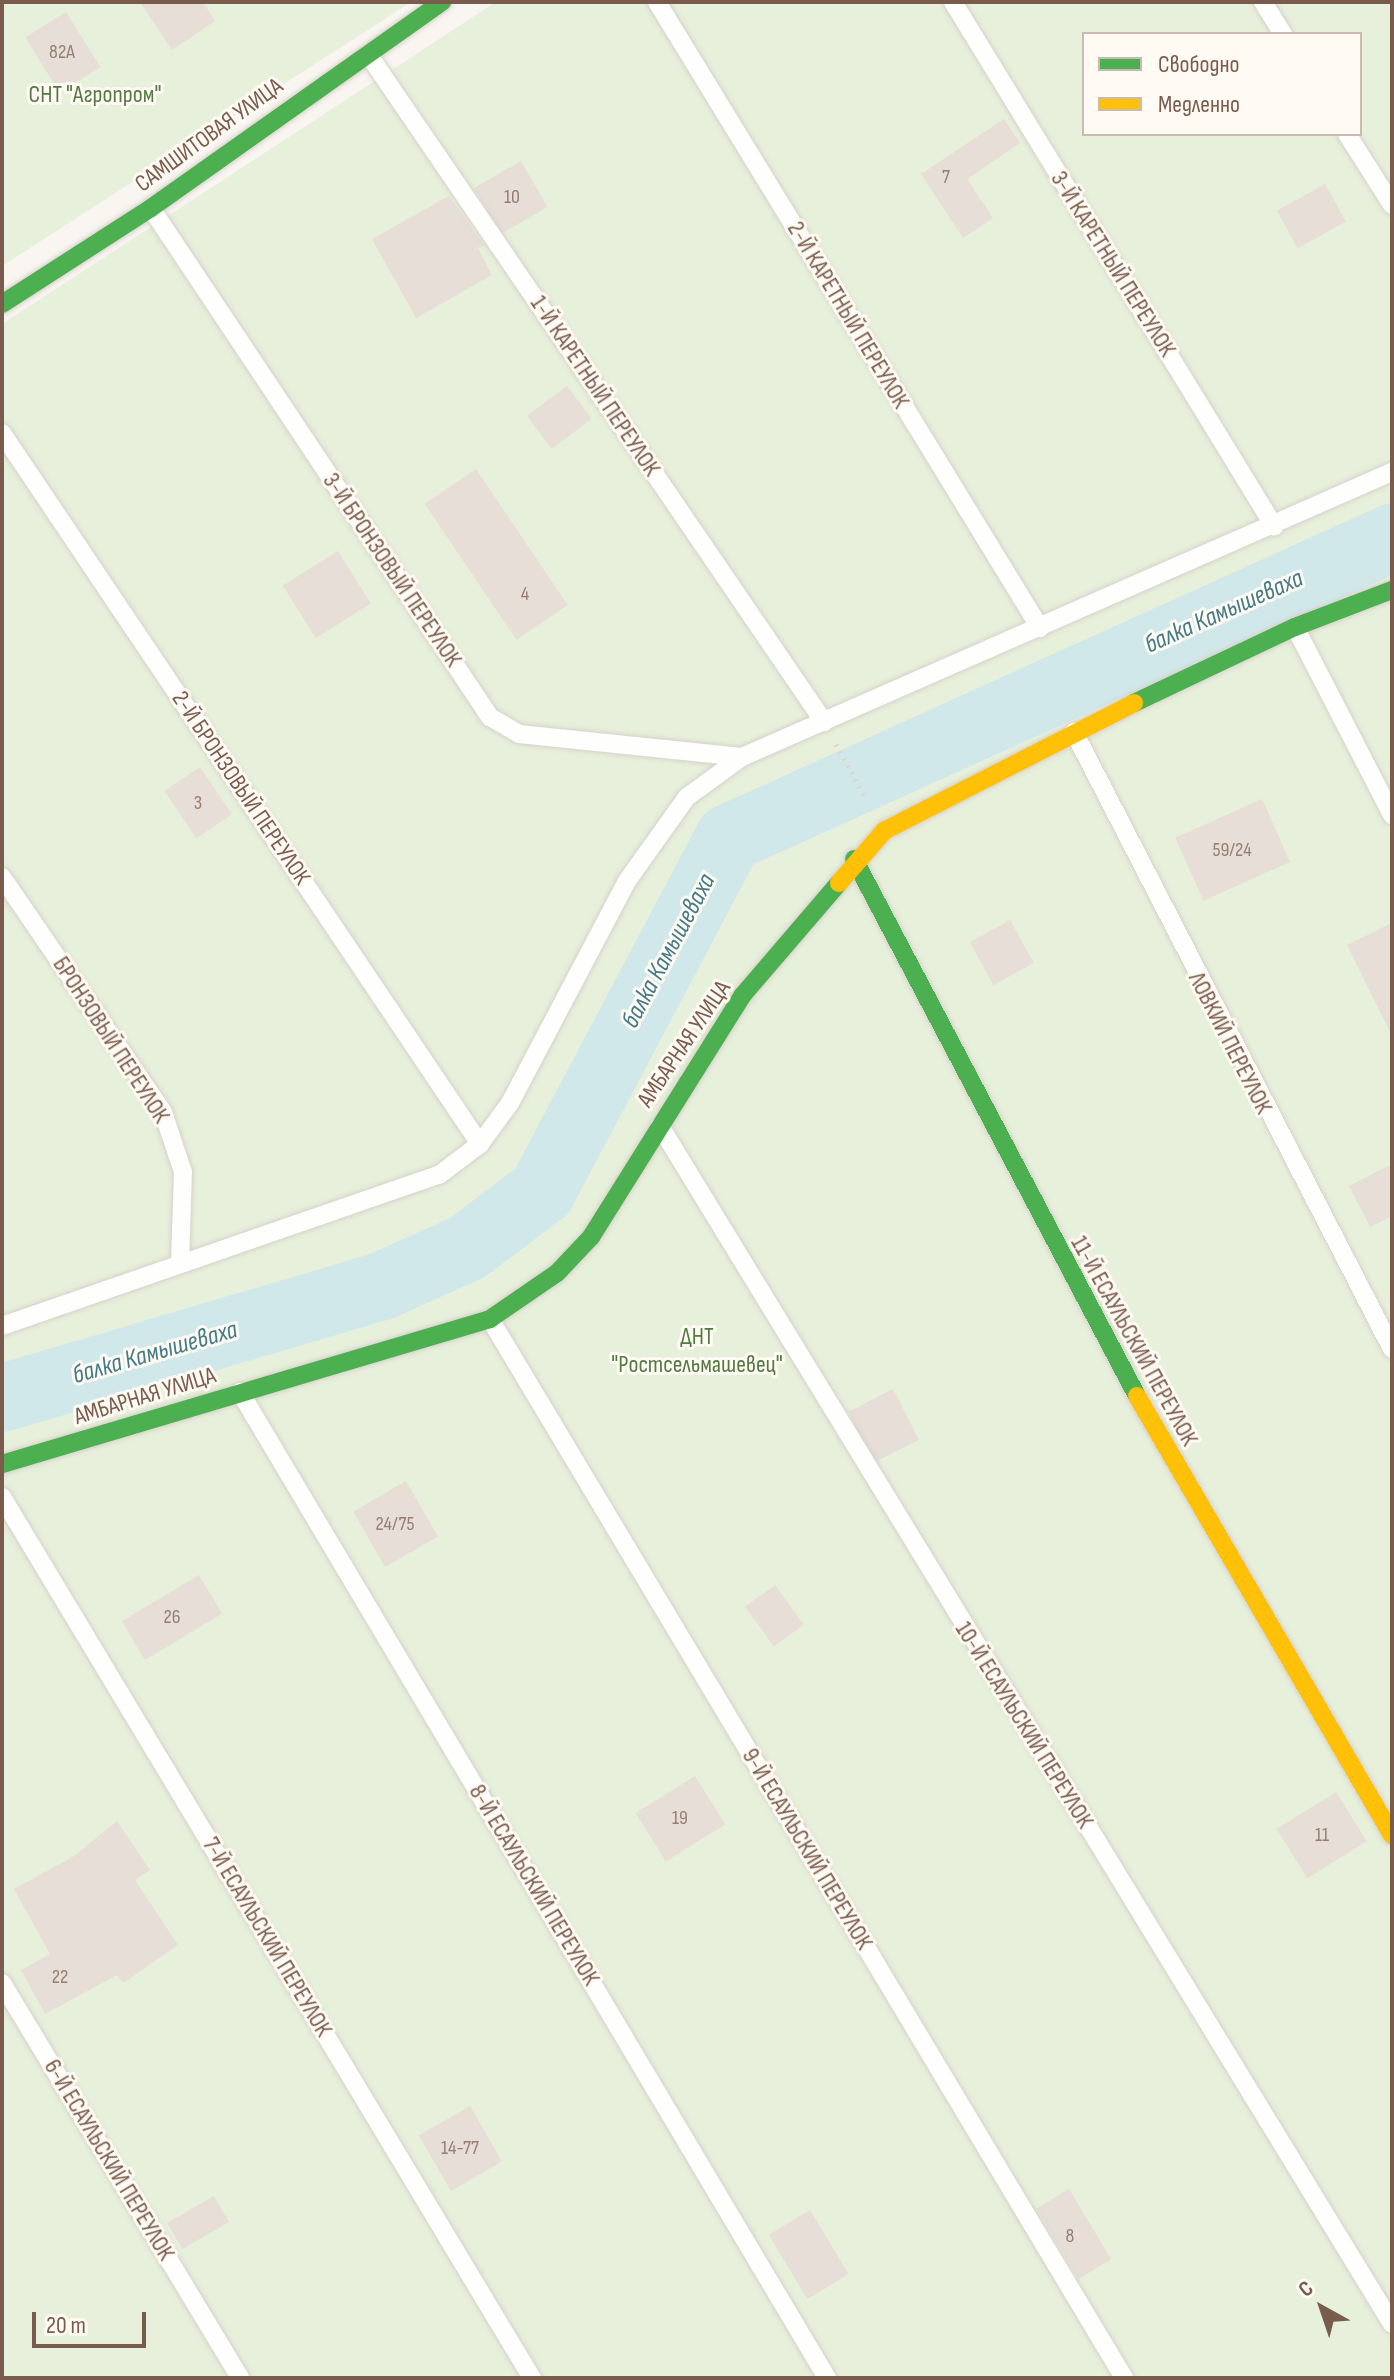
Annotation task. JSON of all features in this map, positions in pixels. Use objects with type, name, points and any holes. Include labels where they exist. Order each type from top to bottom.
[{"type":"street","name":"САМШИТОВАЯ УЛИЦА","points":[[2,304],[151,208],[365,50],[442,2]]},
{"type":"street","name":"АМБАРНАЯ УЛИЦА","points":[[2,1464],[490,1319],[557,1273],[591,1237],[742,996],[854,859],[884,831],[1074,732],[1295,627],[1392,590]]},
{"type":"street","name":"11-Й ЕСАУЛЬСКИЙ ПЕРЕУЛОК","points":[[854,859],[1067,1270],[1260,1616],[1392,1835]]},
{"type":"lane","name":"2-Й КАРЕТНЫЙ ПЕРЕУЛОК","points":[[657,2],[1040,628]]},
{"type":"lane","name":"3-Й КАРЕТНЫЙ ПЕРЕУЛОК","points":[[953,2],[1274,526]]},
{"type":"lane","points":[[1263,2],[1282,32]]},
{"type":"lane","name":"1-Й КАРЕТНЫЙ ПЕРЕУЛОК","points":[[365,50],[824,722]]},
{"type":"lane","points":[[1348,136],[1392,205]]},
{"type":"lane","name":"3-Й БРОНЗОВЫЙ ПЕРЕУЛОК","points":[[151,208],[490,717],[519,734],[742,757]]},
{"type":"lane","name":"2-Й БРОНЗОВЫЙ ПЕРЕУЛОК","points":[[2,433],[480,1144]]},
{"type":"lane","points":[[2,1326],[439,1175],[480,1144],[510,1103],[648,844],[687,797],[742,757],[1392,472]]},
{"type":"lane","points":[[1295,627],[1392,815]]},
{"type":"lane","name":"ЛОВКИЙ ПЕРЕУЛОК","points":[[1074,732],[1392,1349]]},
{"type":"lane","name":"БРОНЗОВЫЙ ПЕРЕУЛОК","points":[[2,877],[163,1112],[183,1172],[180,1264]]},
{"type":"lane","name":"10-Й ЕСАУЛЬСКИЙ ПЕРЕУЛОК","points":[[659,1124],[1392,2324]]},
{"type":"lane","name":"9-Й ЕСАУЛЬСКИЙ ПЕРЕУЛОК","points":[[490,1319],[1124,2378]]},
{"type":"lane","name":"8-Й ЕСАУЛЬСКИЙ ПЕРЕУЛОК","points":[[240,1392],[827,2378]]},
{"type":"lane","name":"7-Й ЕСАУЛЬСКИЙ ПЕРЕУЛОК","points":[[2,1497],[532,2378]]},
{"type":"lane","name":"6-Й ЕСАУЛЬСКИЙ ПЕРЕУЛОК","points":[[2,1983],[240,2378]]},
{"type":"path","points":[[824,722],[884,831]]},
{"type":"green space","name":"СНТ \"Агропром\"","points":[[2,2],[411,2],[2,266]]},
{"type":"green space","name":"ДНТ \"Ростсельмашевец\"","points":[[496,2],[1392,2],[1392,2378],[2,2378],[2,324]]},
{"type":"building","points":[[140,2],[203,2],[215,21],[172,50]]},
{"type":"building","points":[[66,12],[100,67],[60,93],[25,37]]},
{"type":"building","points":[[1004,119],[1020,143],[967,179],[993,218],[963,238],[921,174]]},
{"type":"building","points":[[521,161],[548,207],[501,234],[474,188]]},
{"type":"building","points":[[1325,184],[1346,222],[1298,248],[1277,211]]},
{"type":"building","points":[[449,196],[484,245],[478,248],[492,275],[416,318],[372,239]]},
{"type":"building","points":[[567,386],[592,419],[552,449],[527,416]]},
{"type":"building","points":[[476,469],[568,605],[516,640],[425,504]]},
{"type":"building","points":[[338,551],[371,604],[316,638],[283,585]]},
{"type":"building","points":[[200,767],[232,814],[196,838],[164,791]]},
{"type":"building","points":[[1262,799],[1290,862],[1203,901],[1175,838]]},
{"type":"building","points":[[1010,920],[1034,963],[994,985],[970,942]]},
{"type":"building","points":[[1392,923],[1392,1036],[1347,945]]},
{"type":"building","points":[[1392,1164],[1392,1216],[1370,1227],[1349,1186]]},
{"type":"building","points":[[893,1389],[919,1440],[874,1462],[848,1412]]},
{"type":"building","points":[[406,1481],[438,1536],[385,1567],[353,1512]]},
{"type":"building","points":[[199,1575],[222,1614],[145,1660],[122,1621]]},
{"type":"building","points":[[775,1585],[804,1625],[774,1646],[745,1607]]},
{"type":"building","points":[[695,1776],[725,1824],[666,1861],[636,1813]]},
{"type":"building","points":[[1336,1792],[1367,1841],[1307,1878],[1277,1829]]},
{"type":"building","points":[[117,1821],[150,1870],[135,1880],[178,1945],[123,1983],[117,1975],[45,2014],[21,1970],[50,1954],[14,1889],[74,1856]]},
{"type":"building","points":[[470,2106],[502,2161],[451,2191],[419,2136]]},
{"type":"building","points":[[1069,2189],[1111,2259],[1079,2279],[1036,2209]]},
{"type":"building","points":[[214,2196],[229,2222],[182,2249],[167,2223]]},
{"type":"building","points":[[810,2210],[849,2274],[807,2299],[769,2235]]},
{"type":"waterway","name":"балка Камышеваха","points":[[2,1398],[382,1286],[468,1247],[542,1191],[729,838],[1392,538]]},
{"type":"traffic: fast","points":[[2,304],[151,208],[442,2]]},
{"type":"traffic: fast","points":[[1134,703],[1295,627],[1392,590]]},
{"type":"traffic: fast","points":[[854,859],[1137,1396]]},
{"type":"traffic: fast","points":[[2,1464],[490,1319],[557,1273],[591,1237],[742,996],[839,883]]},
{"type":"traffic: slow","points":[[839,883],[884,831],[1134,703]]},
{"type":"traffic: slow","points":[[1137,1396],[1392,1835]]}]
